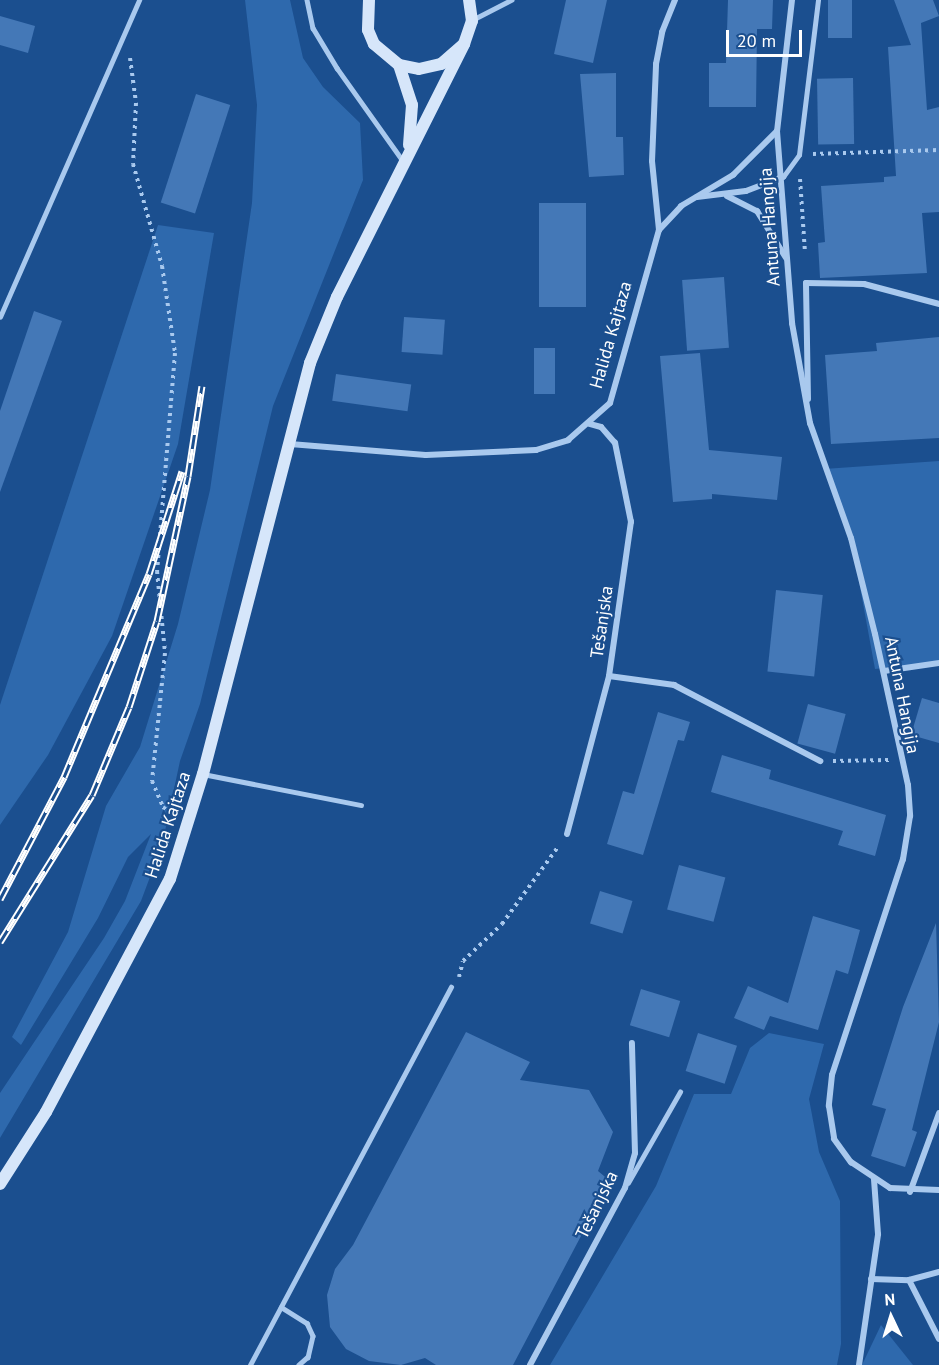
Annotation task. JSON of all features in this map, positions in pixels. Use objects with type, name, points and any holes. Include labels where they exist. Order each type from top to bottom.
[{"type":"main road","points":[[369,0],[368,30],[374,45],[399,65],[419,69],[441,64],[464,44]]},
{"type":"main road","name":"Halida Kajtaza","points":[[0,1184],[148,926],[189,828],[310,363],[337,297],[464,44],[471,7]]},
{"type":"main road","name":"Halida Kajtaza","points":[[399,65],[412,105],[406,161]]},
{"type":"street","name":"Halida Kajtaza","points":[[290,444],[484,455],[536,450],[568,440],[590,424],[610,403],[618,385],[659,230],[652,161],[656,64],[662,32],[675,0]]},
{"type":"street","name":"Antuna Hangija","points":[[792,0],[777,131],[783,177],[792,323],[810,423],[851,538],[884,671],[900,760],[908,785],[910,816],[903,859],[832,1075],[829,1106],[834,1139],[851,1162],[874,1179],[910,1192],[939,1190]]},
{"type":"street","points":[[659,230],[693,198],[733,175],[777,131]]},
{"type":"street","points":[[693,198],[727,196],[783,177]]},
{"type":"street","points":[[727,196],[757,212],[771,227],[788,263]]},
{"type":"street","points":[[810,423],[806,283],[864,284],[939,304]]},
{"type":"street","name":"Tešanjska","points":[[567,834],[609,676],[631,522],[615,443],[601,427],[590,424]]},
{"type":"street","points":[[884,671],[939,663]]},
{"type":"street","points":[[609,676],[675,685],[820,761]]},
{"type":"street","name":"Tešanjska","points":[[530,1365],[625,1188],[635,1153],[632,1042]]},
{"type":"street","points":[[910,1192],[939,1113]]},
{"type":"street","points":[[859,1365],[878,1234],[874,1179]]},
{"type":"street","points":[[871,1279],[909,1280],[939,1272]]},
{"type":"street","points":[[909,1280],[939,1339]]},
{"type":"lane","points":[[0,317],[139,0]]},
{"type":"lane","points":[[307,0],[313,28],[331,58],[369,117],[406,161]]},
{"type":"lane","points":[[471,7],[510,0]]},
{"type":"lane","points":[[783,177],[799,155],[818,0]]},
{"type":"lane","points":[[203,774],[361,805]]},
{"type":"lane","points":[[250,1365],[451,987]]},
{"type":"lane","points":[[625,1188],[680,1092]]},
{"type":"lane","points":[[281,1307],[307,1323],[313,1336],[308,1357],[299,1365]]},
{"type":"path","points":[[127,30],[136,103],[133,164],[162,266],[175,353],[157,571],[165,653],[152,781],[163,807],[189,828]]},
{"type":"path","points":[[806,283],[799,155],[939,150]]},
{"type":"path","points":[[820,761],[900,760]]},
{"type":"path","points":[[451,987],[462,961],[502,924],[567,834]]},
{"type":"shaded area","points":[[245,0],[290,0],[303,58],[323,87],[360,123],[363,180],[273,406],[200,704],[180,761],[162,845],[141,901],[0,1138],[0,1093],[104,938],[125,901],[151,834],[128,857],[98,918],[21,1045],[12,1037],[68,932],[106,806],[140,747],[178,624],[210,490],[252,203],[257,105]]},
{"type":"shaded area","points":[[158,225],[214,233],[178,444],[112,636],[48,755],[0,825],[0,705]]},
{"type":"shaded area","points":[[939,461],[939,662],[875,669],[851,538],[824,469]]},
{"type":"shaded area","points":[[769,1033],[824,1044],[809,1099],[819,1152],[840,1201],[841,1344],[837,1365],[550,1365],[656,1186],[694,1094],[731,1094],[750,1048]]},
{"type":"shaded area","points":[[881,1325],[913,1365],[862,1365]]},
{"type":"building","points":[[566,0],[607,0],[593,63],[554,54]]},
{"type":"building","points":[[728,0],[773,0],[772,29],[757,29],[756,107],[709,107],[709,63],[726,63]]},
{"type":"building","points":[[828,0],[852,0],[852,38],[828,38]]},
{"type":"building","points":[[894,0],[933,0],[939,16],[921,23],[927,110],[939,107],[939,212],[922,213],[927,273],[820,278],[818,243],[825,242],[821,186],[884,182],[884,177],[896,176],[888,47],[911,45]]},
{"type":"building","points":[[0,16],[35,26],[28,53],[0,45]]},
{"type":"building","points":[[616,73],[616,137],[623,137],[624,175],[589,177],[580,74]]},
{"type":"building","points":[[853,78],[854,144],[818,145],[817,79]]},
{"type":"building","points":[[196,94],[230,105],[195,214],[161,202]]},
{"type":"building","points":[[539,203],[586,203],[586,307],[539,307]]},
{"type":"building","points":[[724,277],[729,348],[687,351],[682,280]]},
{"type":"building","points":[[34,311],[62,321],[0,492],[0,411]]},
{"type":"building","points":[[404,317],[445,320],[442,355],[402,352]]},
{"type":"building","points":[[939,337],[939,438],[831,444],[825,355],[877,351],[876,343]]},
{"type":"building","points":[[534,348],[555,348],[555,394],[534,394]]},
{"type":"building","points":[[700,353],[709,450],[782,457],[777,500],[712,494],[712,499],[673,502],[660,356]]},
{"type":"building","points":[[336,374],[411,385],[408,411],[332,401]]},
{"type":"building","points":[[776,590],[823,595],[814,676],[767,672]]},
{"type":"building","points":[[922,698],[939,703],[939,743],[911,735]]},
{"type":"building","points":[[808,704],[846,714],[835,754],[797,744]]},
{"type":"building","points":[[658,712],[690,722],[684,741],[678,740],[643,855],[607,844],[623,791],[634,794]]},
{"type":"building","points":[[722,755],[771,770],[769,779],[886,815],[875,856],[838,845],[843,831],[711,792]]},
{"type":"building","points":[[679,865],[725,877],[713,922],[667,909]]},
{"type":"building","points":[[600,891],[633,901],[623,933],[590,924]]},
{"type":"building","points":[[813,916],[860,930],[848,974],[836,970],[818,1030],[770,1016],[764,1030],[734,1018],[748,986],[788,1003]]},
{"type":"building","points":[[936,923],[939,1022],[912,1130],[917,1132],[905,1167],[871,1156],[886,1109],[872,1105],[903,1007]]},
{"type":"building","points":[[641,989],[680,1001],[669,1037],[630,1025]]},
{"type":"building","points":[[466,1032],[530,1062],[520,1080],[589,1090],[613,1132],[598,1171],[610,1181],[513,1365],[436,1365],[425,1358],[401,1365],[369,1361],[346,1349],[330,1327],[327,1295],[335,1269],[353,1245]]},
{"type":"building","points":[[698,1033],[737,1046],[725,1084],[686,1071]]},
{"type":"railway","points":[[0,942],[92,795],[129,707],[157,621],[188,476],[202,386]]},
{"type":"railway","points":[[0,899],[64,777],[149,574],[182,471]]}]
